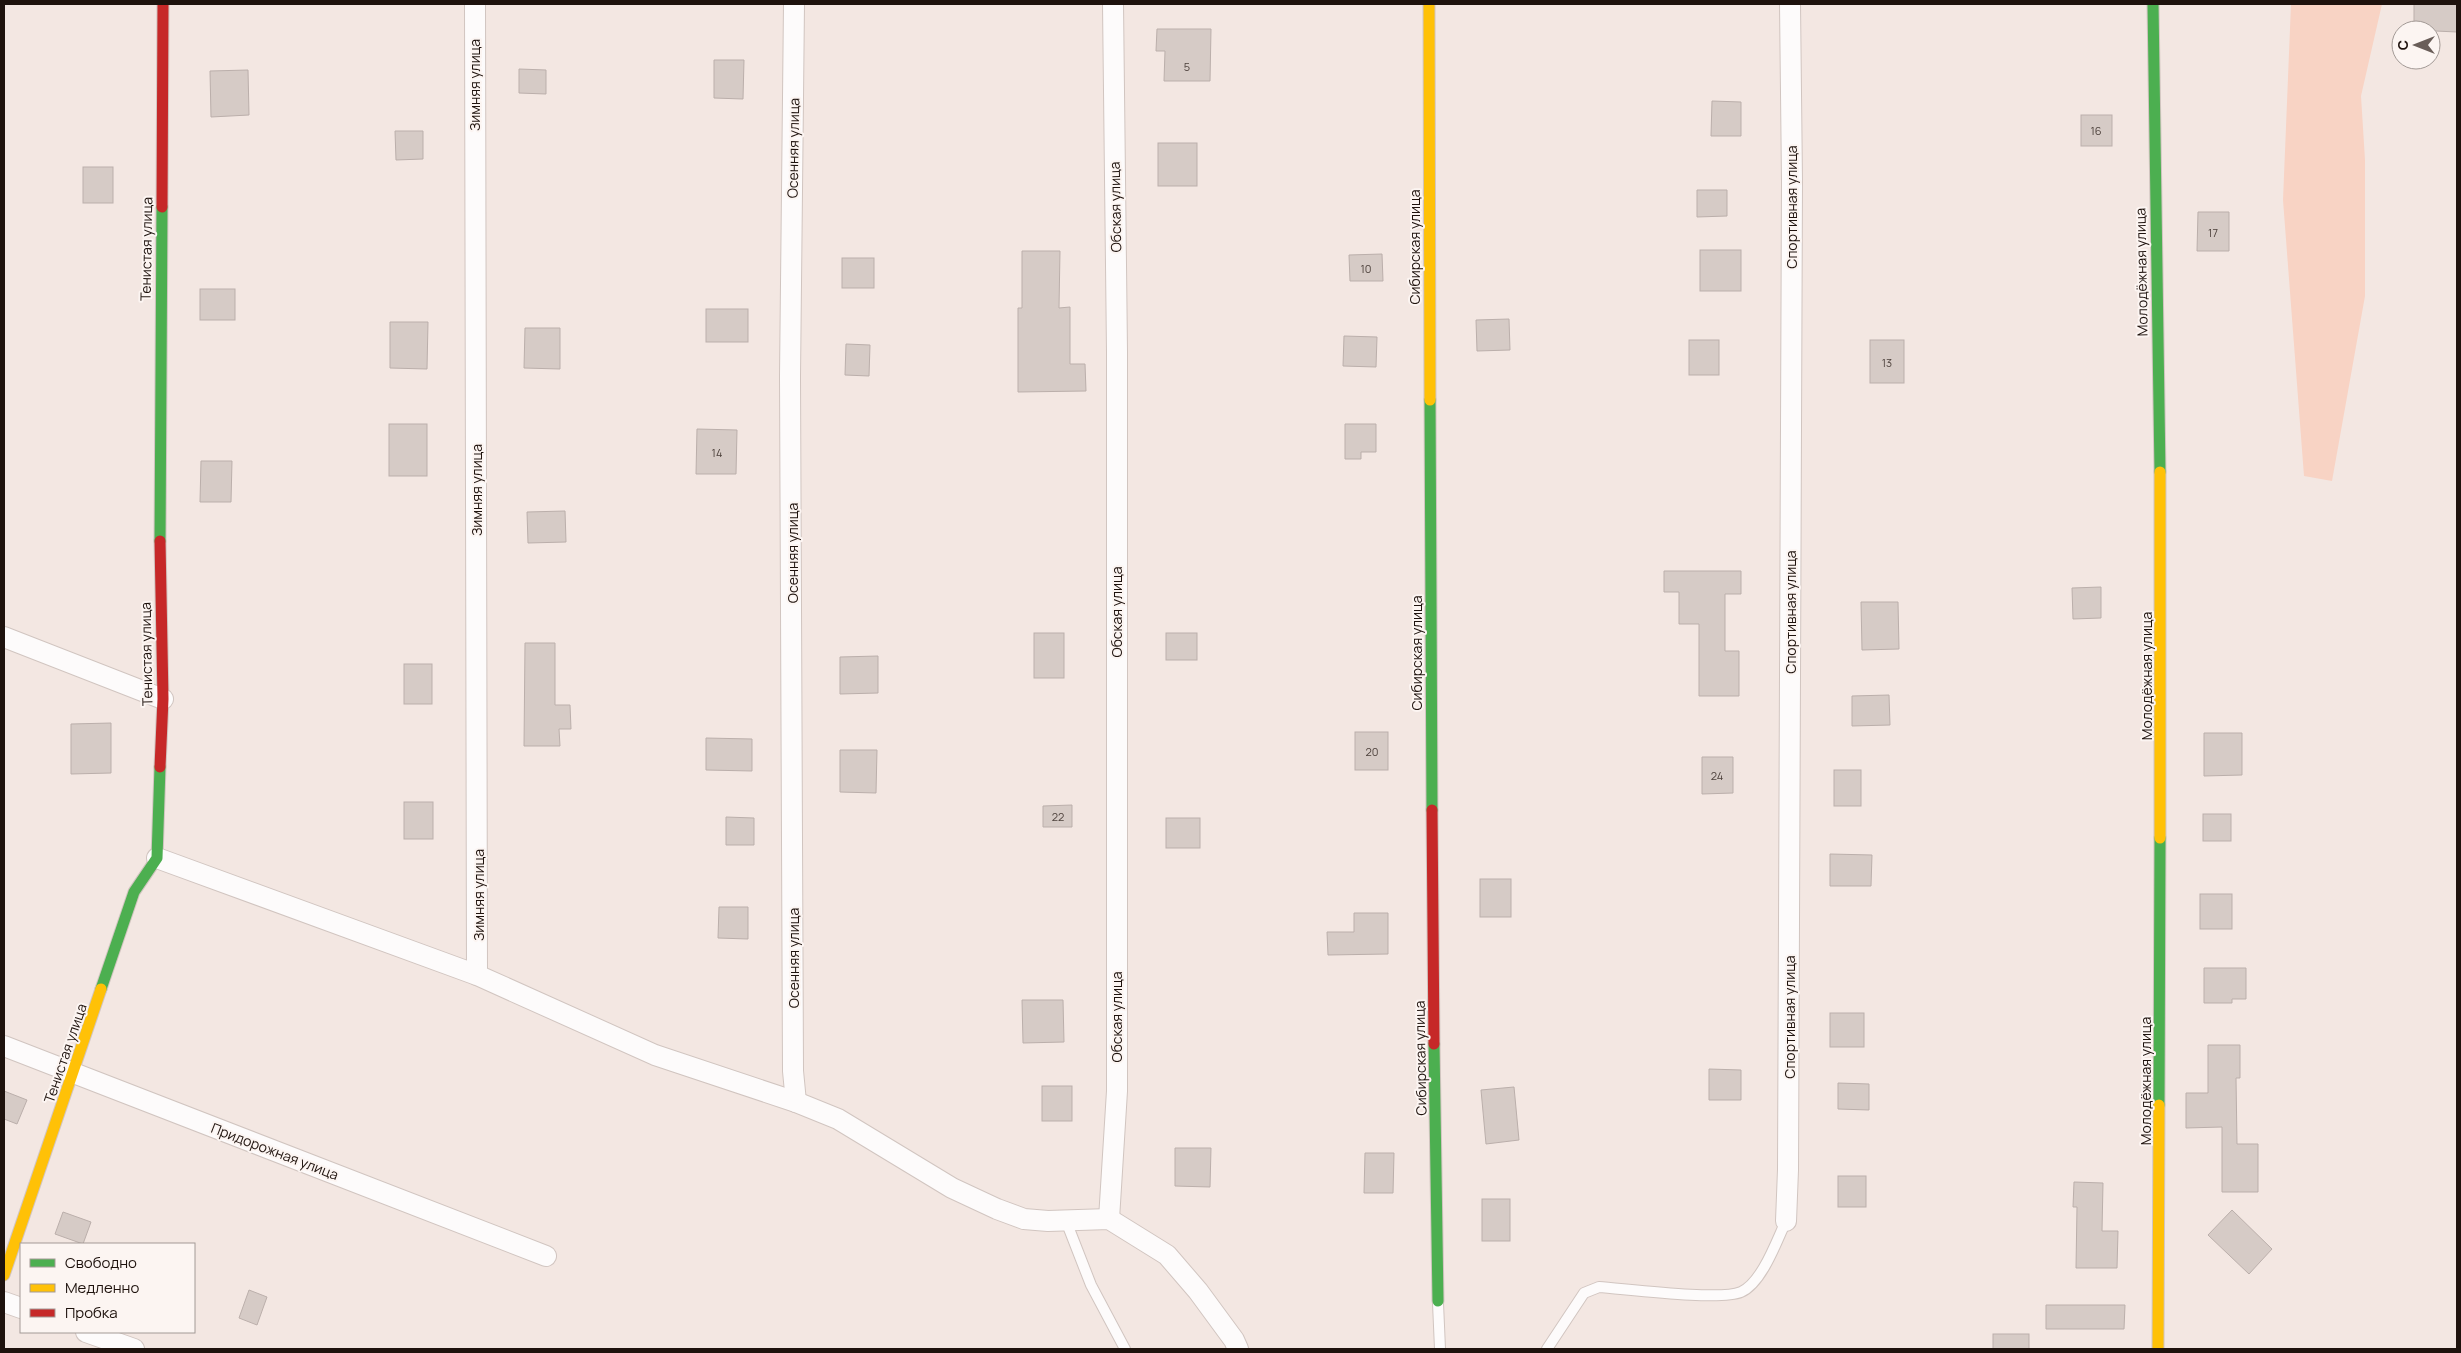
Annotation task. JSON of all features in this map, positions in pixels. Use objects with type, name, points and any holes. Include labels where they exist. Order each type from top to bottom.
[{"type":"street","name":"Тенистая улица","points":[[4,1275],[74,1074],[134,892],[157,858],[163,699],[160,477],[163,4]]},
{"type":"street","name":"Зимняя улица","points":[[475,4],[477,976]]},
{"type":"street","name":"Осенняя улица","points":[[794,4],[790,378],[793,1062],[796,1102]]},
{"type":"street","name":"Обская улица","points":[[1109,1219],[1117,1091],[1115,846],[1117,352],[1114,4]]},
{"type":"street","name":"Сибирская улица","points":[[1429,4],[1432,851],[1438,1301]]},
{"type":"street","name":"Спортивная улица","points":[[1786,1221],[1788,1170],[1792,182],[1790,4]]},
{"type":"street","name":"Молодёжная улица","points":[[2154,4],[2161,562],[2158,1349]]},
{"type":"street","points":[[4,637],[163,699]]},
{"type":"street","points":[[157,858],[477,976],[655,1055],[796,1102],[838,1120],[952,1188],[997,1209],[1024,1219],[1066,1221],[1109,1219],[1166,1255],[1198,1291],[1234,1340],[1238,1349]]},
{"type":"street","name":"Придорожная улица","points":[[4,1046],[546,1256]]},
{"type":"street","points":[[4,1302],[20,1308]]},
{"type":"street","points":[[89,1333],[134,1349]]},
{"type":"lane","points":[[1066,1221],[1091,1285],[1124,1349]]},
{"type":"lane","points":[[1547,1349],[1584,1293],[1599,1287],[1716,1296],[1742,1292],[1759,1275],[1786,1221]]},
{"type":"lane","points":[[1438,1301],[1440,1349]]},
{"type":"shaded area","points":[[2291,4],[2382,4],[2361,96],[2365,160],[2365,296],[2332,481],[2304,476],[2283,200]]},
{"type":"building","points":[[2414,4],[2457,4],[2457,32],[2441,31],[2441,20],[2414,20]]},
{"type":"building","points":[[1157,29],[1211,29],[1210,81],[1164,81],[1165,51],[1156,51]]},
{"type":"building","points":[[714,60],[744,60],[743,99],[714,98]]},
{"type":"building","points":[[519,69],[546,70],[546,94],[519,93]]},
{"type":"building","points":[[248,70],[249,115],[211,117],[210,71]]},
{"type":"building","points":[[1712,101],[1741,102],[1741,136],[1711,136]]},
{"type":"building","points":[[2081,115],[2112,115],[2112,146],[2081,146]]},
{"type":"building","points":[[395,131],[423,131],[423,159],[396,160]]},
{"type":"building","points":[[1158,143],[1197,143],[1197,186],[1158,186]]},
{"type":"building","points":[[83,167],[113,167],[113,203],[83,203]]},
{"type":"building","points":[[1697,190],[1727,190],[1727,216],[1697,217]]},
{"type":"building","points":[[2198,212],[2229,212],[2229,251],[2197,251]]},
{"type":"building","points":[[1700,250],[1741,250],[1741,291],[1700,291]]},
{"type":"building","points":[[1022,251],[1060,251],[1059,308],[1070,307],[1070,364],[1085,364],[1086,391],[1018,392],[1018,308],[1022,308]]},
{"type":"building","points":[[1382,254],[1383,281],[1350,281],[1349,255]]},
{"type":"building","points":[[842,258],[874,258],[874,288],[842,288]]},
{"type":"building","points":[[200,289],[235,289],[235,320],[200,320]]},
{"type":"building","points":[[706,309],[748,309],[748,342],[706,342]]},
{"type":"building","points":[[1509,319],[1510,350],[1477,351],[1476,320]]},
{"type":"building","points":[[390,322],[428,322],[427,369],[390,368]]},
{"type":"building","points":[[525,328],[560,328],[560,369],[524,368]]},
{"type":"building","points":[[1344,336],[1377,337],[1376,367],[1343,366]]},
{"type":"building","points":[[1689,340],[1719,340],[1719,375],[1689,375]]},
{"type":"building","points":[[1870,340],[1904,340],[1904,383],[1870,383]]},
{"type":"building","points":[[846,344],[870,345],[869,376],[845,375]]},
{"type":"building","points":[[389,424],[427,424],[427,476],[389,476]]},
{"type":"building","points":[[1345,424],[1376,424],[1376,452],[1361,452],[1361,459],[1345,459]]},
{"type":"building","points":[[697,429],[737,430],[736,474],[696,474]]},
{"type":"building","points":[[201,461],[232,461],[231,502],[200,502]]},
{"type":"building","points":[[565,511],[566,542],[528,543],[527,512]]},
{"type":"building","points":[[1664,571],[1741,571],[1741,594],[1725,594],[1725,651],[1739,651],[1739,696],[1699,696],[1699,624],[1679,624],[1679,592],[1664,592]]},
{"type":"building","points":[[2101,587],[2101,618],[2073,619],[2072,588]]},
{"type":"building","points":[[1861,602],[1898,602],[1899,649],[1862,650]]},
{"type":"building","points":[[1034,633],[1064,633],[1064,678],[1034,678]]},
{"type":"building","points":[[1166,633],[1197,633],[1197,660],[1166,660]]},
{"type":"building","points":[[525,643],[555,643],[555,705],[570,705],[571,729],[559,729],[560,746],[524,746]]},
{"type":"building","points":[[878,656],[878,693],[840,694],[840,657]]},
{"type":"building","points":[[404,664],[432,664],[432,704],[404,704]]},
{"type":"building","points":[[1889,695],[1890,725],[1852,726],[1852,696]]},
{"type":"building","points":[[111,723],[111,773],[71,774],[71,724]]},
{"type":"building","points":[[1355,732],[1388,732],[1388,770],[1355,770]]},
{"type":"building","points":[[2204,733],[2242,733],[2242,775],[2204,776]]},
{"type":"building","points":[[706,738],[752,739],[752,771],[706,770]]},
{"type":"building","points":[[840,750],[877,750],[876,793],[840,792]]},
{"type":"building","points":[[1702,757],[1733,757],[1733,793],[1702,794]]},
{"type":"building","points":[[1834,770],[1861,770],[1861,806],[1834,806]]},
{"type":"building","points":[[404,802],[433,802],[433,839],[404,839]]},
{"type":"building","points":[[1072,805],[1072,827],[1043,827],[1043,806]]},
{"type":"building","points":[[2203,814],[2231,814],[2231,841],[2203,841]]},
{"type":"building","points":[[726,817],[754,818],[754,845],[726,845]]},
{"type":"building","points":[[1166,818],[1200,818],[1200,848],[1166,848]]},
{"type":"building","points":[[1830,854],[1872,855],[1871,886],[1830,886]]},
{"type":"building","points":[[1480,879],[1511,879],[1511,917],[1480,917]]},
{"type":"building","points":[[2200,894],[2232,894],[2232,929],[2200,929]]},
{"type":"building","points":[[719,907],[748,907],[748,939],[718,938]]},
{"type":"building","points":[[1354,913],[1388,913],[1388,954],[1328,955],[1327,932],[1354,932]]},
{"type":"building","points":[[2204,968],[2246,968],[2246,999],[2232,999],[2232,1003],[2204,1003]]},
{"type":"building","points":[[1022,1000],[1063,1000],[1064,1042],[1023,1043]]},
{"type":"building","points":[[1830,1013],[1864,1013],[1864,1047],[1830,1047]]},
{"type":"building","points":[[2208,1045],[2240,1045],[2240,1078],[2236,1078],[2237,1144],[2258,1144],[2258,1192],[2222,1192],[2222,1127],[2186,1128],[2186,1093],[2208,1093]]},
{"type":"building","points":[[1709,1069],[1741,1070],[1741,1100],[1709,1100]]},
{"type":"building","points":[[1838,1083],[1869,1084],[1869,1110],[1838,1109]]},
{"type":"building","points":[[1042,1086],[1072,1086],[1072,1121],[1042,1121]]},
{"type":"building","points":[[1514,1087],[1519,1140],[1486,1144],[1481,1090]]},
{"type":"building","points":[[4,1091],[27,1100],[17,1124],[4,1119]]},
{"type":"building","points":[[1175,1148],[1211,1148],[1210,1187],[1175,1186]]},
{"type":"building","points":[[1365,1153],[1394,1153],[1393,1193],[1364,1193]]},
{"type":"building","points":[[1838,1176],[1866,1176],[1866,1207],[1838,1207]]},
{"type":"building","points":[[2074,1182],[2103,1183],[2102,1231],[2118,1231],[2117,1268],[2076,1268],[2077,1207],[2073,1207]]},
{"type":"building","points":[[1482,1199],[1510,1199],[1510,1241],[1482,1241]]},
{"type":"building","points":[[2232,1210],[2272,1249],[2249,1274],[2208,1235]]},
{"type":"building","points":[[63,1212],[91,1222],[83,1243],[55,1234]]},
{"type":"building","points":[[249,1290],[267,1297],[257,1325],[239,1318]]},
{"type":"building","points":[[2046,1305],[2125,1305],[2124,1329],[2046,1329]]},
{"type":"building","points":[[1993,1334],[2029,1334],[2029,1349],[1993,1349]]},
{"type":"traffic: fast","points":[[2153,4],[2160,472]]},
{"type":"traffic: fast","points":[[160,541],[162,207]]},
{"type":"traffic: fast","points":[[1430,400],[1432,810]]},
{"type":"traffic: fast","points":[[101,989],[134,892],[157,858],[160,767]]},
{"type":"traffic: fast","points":[[2159,1105],[2160,838]]},
{"type":"traffic: fast","points":[[1434,1044],[1438,1301]]},
{"type":"traffic: slow","points":[[1429,4],[1430,400]]},
{"type":"traffic: slow","points":[[2160,472],[2160,838]]},
{"type":"traffic: slow","points":[[4,1275],[101,989]]},
{"type":"traffic: slow","points":[[2158,1349],[2159,1105]]},
{"type":"traffic: jam","points":[[162,207],[163,4]]},
{"type":"traffic: jam","points":[[160,541],[163,699],[160,767]]},
{"type":"traffic: jam","points":[[1432,810],[1434,1044]]}]
